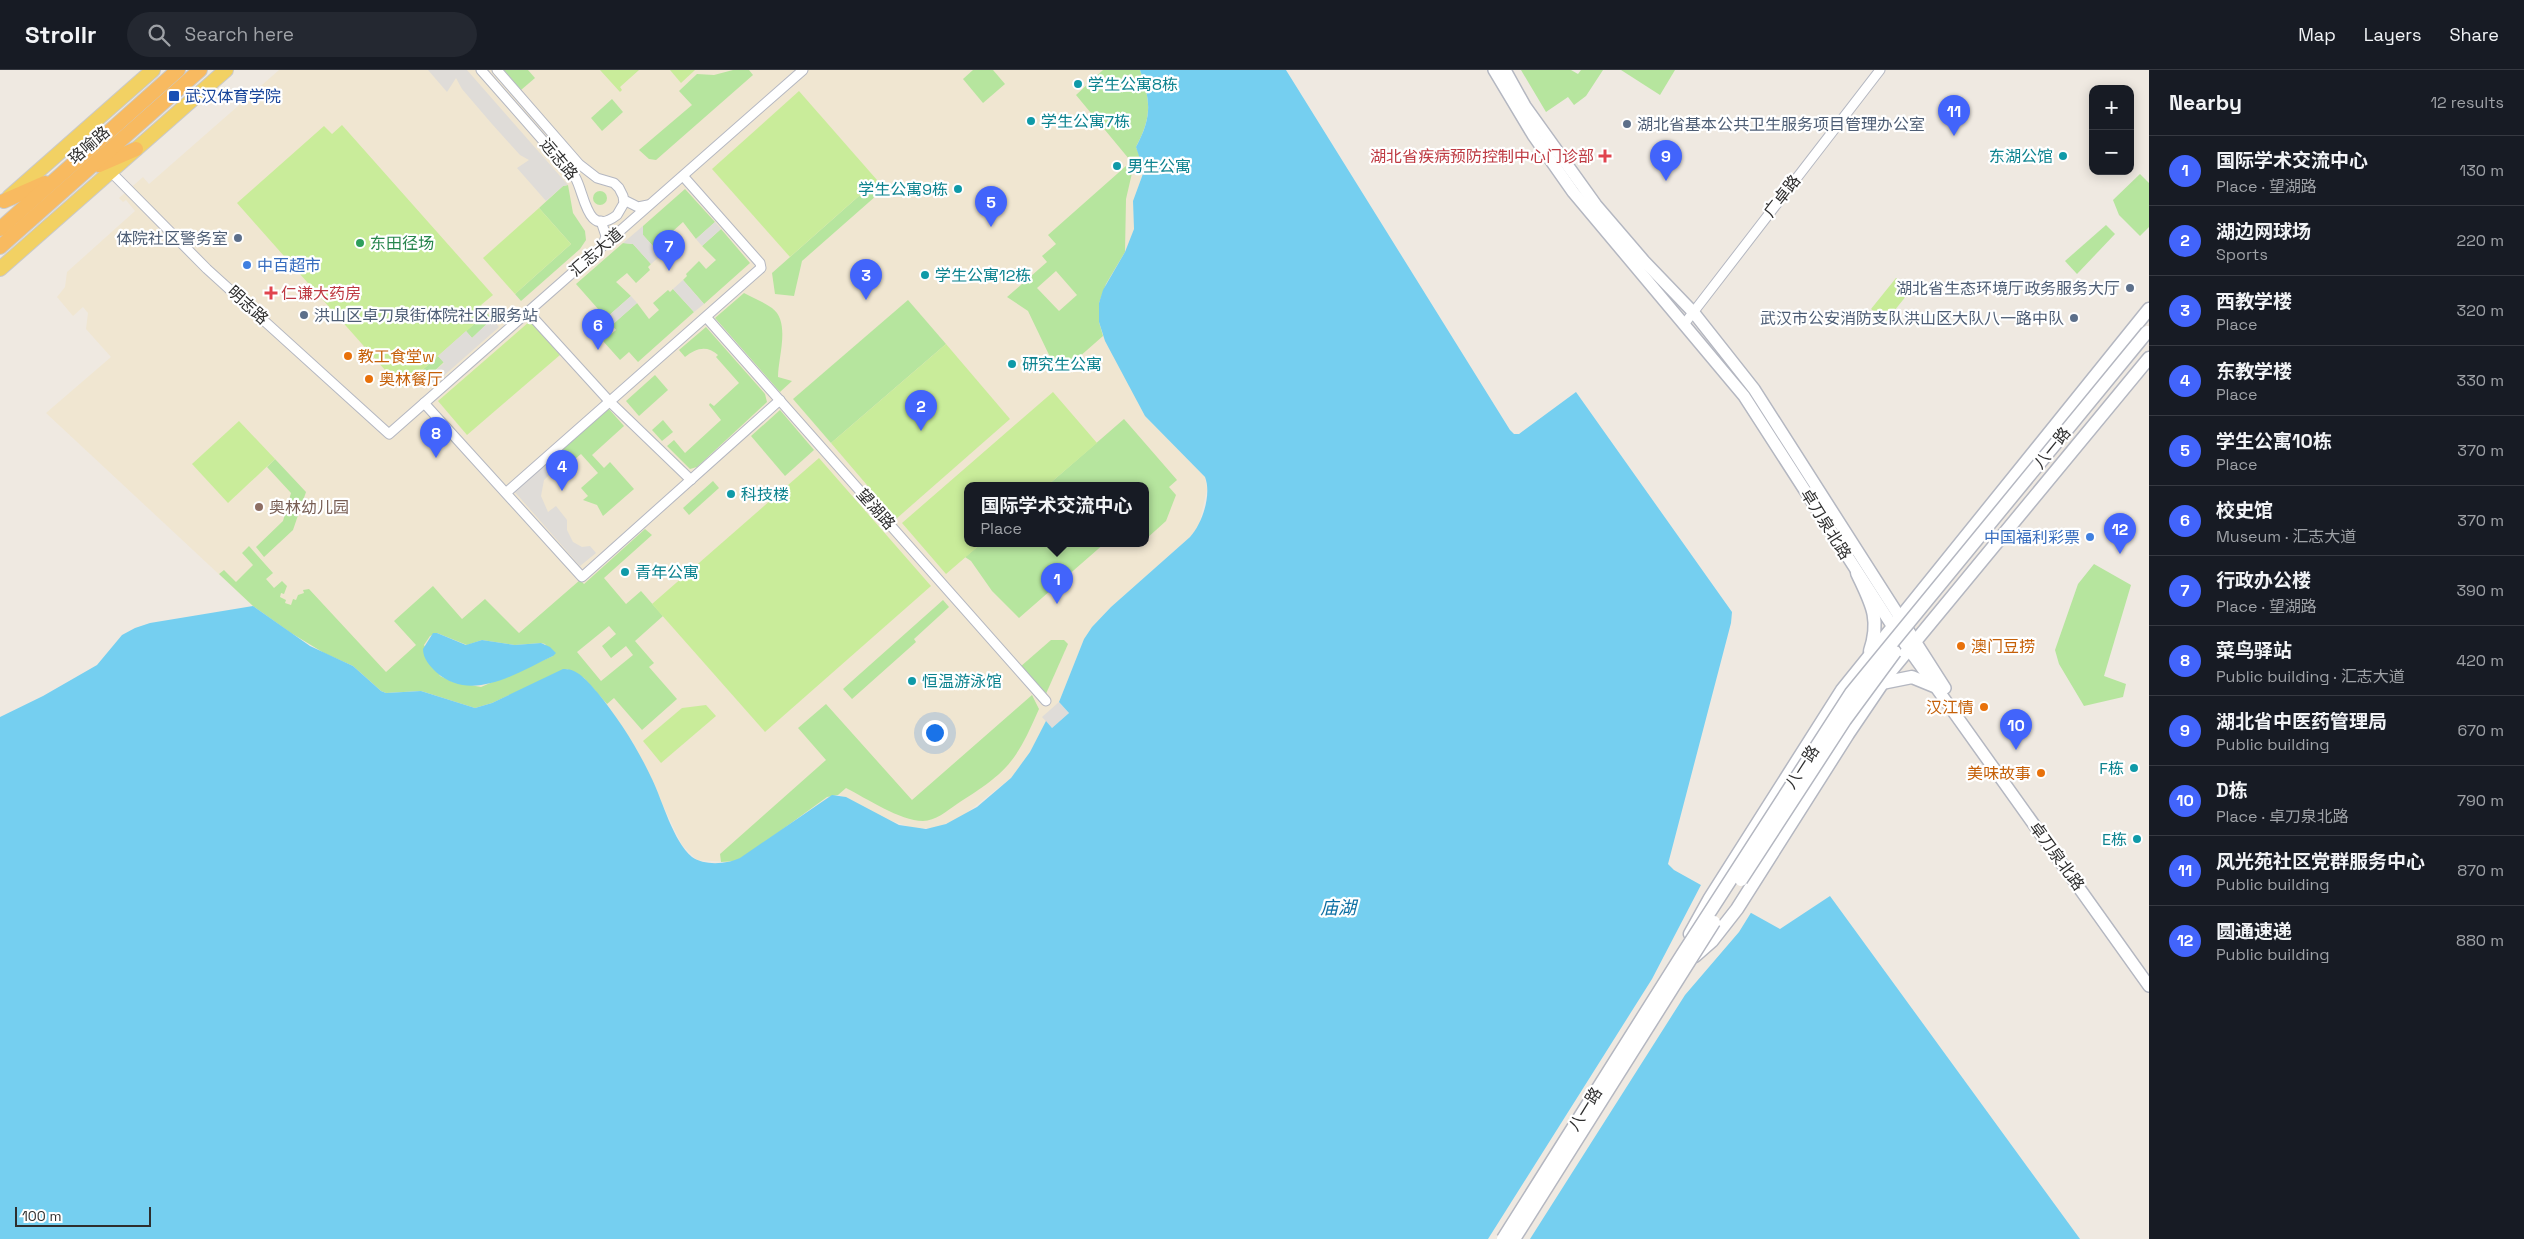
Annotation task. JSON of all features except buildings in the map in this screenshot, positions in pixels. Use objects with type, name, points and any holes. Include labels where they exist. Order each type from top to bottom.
[{"type":"highway","name":"珞喻路","points":[[0,229],[178,70]]},
{"type":"highway","name":"珞喻路","points":[[0,246],[200,70]]},
{"type":"highway","points":[[88,169],[136,149]]},
{"type":"highway","points":[[2,203],[57,178]]},
{"type":"main road","points":[[2,203],[153,70]]},
{"type":"main road","points":[[0,269],[226,70]]},
{"type":"main road","name":"八一路","points":[[1514,1239],[1686,957],[1694,926],[1710,898],[1851,678],[2149,309]]},
{"type":"main road","name":"八一路","points":[[1503,1239],[1686,957],[1845,720],[1883,668],[2148,334]]},
{"type":"main road","name":"八一路","points":[[1686,957],[1712,941],[1737,910],[1874,694],[1912,644],[2025,510],[2149,358]]},
{"type":"main road","points":[[2002,491],[2025,510]]},
{"type":"main road","points":[[1857,573],[1876,620],[1874,639],[1868,656]]},
{"type":"main road","points":[[1882,683],[1912,676],[1934,686]]},
{"type":"street","name":"远志路","points":[[481,70],[571,171],[582,190],[586,210],[591,216],[601,221]]},
{"type":"street","name":"远志路","points":[[497,70],[579,164],[597,178],[616,185],[621,190],[624,200]]},
{"type":"street","name":"汇志大道","points":[[389,434],[803,70]]},
{"type":"street","name":"卓刀泉北路","points":[[1494,70],[1532,135],[1573,192],[1717,361],[1759,418],[1857,573],[1897,623],[2149,975]]},
{"type":"street","name":"卓刀泉北路","points":[[1505,70],[1525,106],[1596,205],[1644,261],[1694,312],[1768,410],[1897,623]]},
{"type":"street","name":"广卓路","points":[[1685,323],[1880,70]]},
{"type":"street","name":"明志路","points":[[111,172],[207,269],[389,434]]},
{"type":"street","points":[[507,492],[706,317],[761,266],[683,176]]},
{"type":"street","points":[[600,249],[606,241],[601,221],[617,215],[624,200],[638,207],[644,207],[652,203]]},
{"type":"street","points":[[528,312],[610,402],[691,480]]},
{"type":"street","name":"望湖路","points":[[706,317],[1046,701]]},
{"type":"street","points":[[424,403],[582,576],[780,400]]},
{"type":"street","name":"卓刀泉北路","points":[[1912,644],[1934,686],[2149,986]]},
{"type":"shaded area","name":"武汉体育学院","points":[[279,70],[1140,70],[1136,147],[1144,171],[1133,201],[1134,229],[1102,332],[1145,416],[1205,477],[1207,489],[1199,525],[1190,537],[1111,607],[1092,627],[1084,639],[1059,702],[1052,728],[1046,722],[1030,752],[1011,778],[960,818],[935,828],[913,828],[886,819],[845,797],[835,794],[728,862],[697,860],[682,845],[632,741],[471,708],[353,666],[253,606],[46,413],[111,357],[86,329],[88,313],[83,307],[73,316],[57,297],[65,287],[67,272],[135,211],[126,200],[123,202],[119,198],[143,177],[149,184]]},
{"type":"shaded area","points":[[428,70],[467,70],[568,185],[563,186],[546,201],[517,168],[529,160],[520,155],[492,124],[462,89],[456,78],[447,92]]},
{"type":"shaded area","points":[[715,222],[721,229],[702,246],[696,239]]},
{"type":"shaded area","points":[[643,226],[643,235],[661,255],[651,264],[633,244],[623,243]]},
{"type":"shaded area","points":[[683,280],[704,304],[694,312],[673,289]]},
{"type":"shaded area","points":[[631,296],[637,303],[612,325],[606,318]]},
{"type":"shaded area","points":[[492,319],[499,327],[432,386],[426,379],[444,363],[438,356],[466,331],[472,338]]},
{"type":"shaded area","points":[[559,452],[569,464],[558,474],[564,481],[560,484],[550,474],[544,480],[541,496],[548,512],[556,506],[567,520],[567,530],[573,542],[582,547],[590,546],[596,553],[580,566],[514,491]]},
{"type":"shaded area","points":[[1059,702],[1069,713],[1052,728],[1042,717]]},
{"type":"green space","points":[[504,70],[528,70],[535,78],[521,90]]},
{"type":"green space","points":[[600,70],[639,70],[620,87],[622,90],[620,92]]},
{"type":"green space","points":[[670,70],[695,70],[681,83]]},
{"type":"green space","points":[[733,70],[749,70],[753,75],[656,160],[649,159],[639,150],[692,105],[679,91],[697,74],[714,75]]},
{"type":"green space","points":[[973,70],[993,70],[1005,84],[983,103],[963,79]]},
{"type":"green space","points":[[1103,70],[1140,70],[1146,91],[1148,109],[1145,127],[1136,147],[1142,161],[1134,165],[1076,95]]},
{"type":"green space","points":[[1521,70],[1571,70],[1578,74],[1581,70],[1603,70],[1586,96],[1574,105],[1568,97],[1546,112]]},
{"type":"green space","points":[[1621,70],[1675,70],[1660,95]]},
{"type":"green space","points":[[799,91],[877,180],[790,257],[712,169]]},
{"type":"green space","points":[[612,99],[623,112],[602,131],[591,118]]},
{"type":"green space","name":"东田径场","points":[[342,125],[493,295],[481,305],[487,313],[413,378],[406,371],[398,378],[404,385],[401,388],[237,203],[324,126],[332,134]]},
{"type":"green space","points":[[1126,166],[1132,173],[1126,199],[1125,252],[1106,284],[1099,303],[1099,322],[1103,336],[1070,365],[1057,364],[1051,359],[1028,311],[1007,297],[1047,262],[1042,256],[1056,244],[1048,235]],"holes":[[[1056,271],[1077,295],[1059,311],[1037,288]]]},
{"type":"green space","points":[[2140,174],[2149,183],[2149,227],[2140,236],[2119,215],[2113,200]]},
{"type":"green space","points":[[877,180],[885,188],[802,261],[794,296],[775,294],[772,273]]},
{"type":"green space","points":[[568,185],[573,213],[585,231],[586,240],[580,249],[521,301],[515,294],[571,244],[539,208],[563,186]]},
{"type":"green space","points":[[685,189],[715,222],[696,239],[683,222],[673,231],[682,241],[668,254],[665,251],[661,255],[643,235],[643,226]]},
{"type":"green space","points":[[597,191],[603,191],[607,198],[603,205],[597,205],[593,201],[593,195]]},
{"type":"green space","points":[[539,208],[571,244],[515,294],[483,258]]},
{"type":"green space","points":[[2106,225],[2115,234],[2077,274],[2065,261]]},
{"type":"green space","points":[[721,229],[750,263],[704,304],[683,280],[687,276],[686,274],[699,261],[706,269],[716,260],[702,246]]},
{"type":"green space","points":[[623,243],[633,244],[651,264],[648,267],[650,270],[636,283],[627,273],[616,282],[631,296],[606,318],[576,284]]},
{"type":"green space","points":[[1896,278],[1911,290],[1886,321],[1871,309]]},
{"type":"green space","points":[[673,289],[694,312],[638,362],[629,352],[620,360],[603,341],[616,330],[612,325],[637,303],[649,319],[659,310],[653,303],[668,290],[670,292]]},
{"type":"green space","points":[[744,293],[772,308],[778,314],[781,322],[782,340],[778,377],[792,381],[780,392],[715,318]]},
{"type":"green space","points":[[908,300],[946,344],[831,443],[793,399]]},
{"type":"green space","points":[[487,313],[492,319],[472,338],[466,331]]},
{"type":"green space","points":[[530,321],[560,355],[467,435],[438,401]]},
{"type":"green space","points":[[706,327],[765,394],[767,402],[697,467],[690,469],[667,446],[674,440],[685,453],[721,420],[709,405],[710,403],[714,406],[739,383],[716,357],[718,355],[714,352],[702,349],[693,351],[685,357],[679,350]]},
{"type":"green space","points":[[946,344],[1010,419],[896,519],[831,443]]},
{"type":"green space","points":[[438,356],[444,362],[426,379],[420,372]]},
{"type":"green space","points":[[655,375],[668,390],[639,416],[626,401]]},
{"type":"green space","points":[[1053,392],[1097,443],[1052,482],[964,482],[964,547],[977,547],[946,574],[902,523]]},
{"type":"green space","points":[[608,408],[624,426],[592,455],[604,468],[610,462],[634,489],[603,516],[597,505],[583,500],[588,496],[581,488],[598,473],[581,454],[569,464],[559,452]]},
{"type":"green space","points":[[780,410],[814,450],[785,476],[751,436]]},
{"type":"green space","points":[[1124,419],[1177,480],[1169,487],[1176,495],[1166,521],[1149,536],[1149,482],[1051,482]]},
{"type":"green space","points":[[663,420],[673,432],[662,441],[652,430]]},
{"type":"green space","points":[[239,421],[275,459],[228,503],[192,464]]},
{"type":"green space","points":[[819,458],[931,586],[765,732],[652,604]]},
{"type":"green space","points":[[275,459],[306,492],[293,530],[264,557],[256,547],[283,521],[291,493],[267,467]]},
{"type":"green space","points":[[713,481],[719,488],[689,515],[683,508]]},
{"type":"green space","points":[[645,529],[652,535],[604,578],[626,604],[641,591],[663,616],[635,641],[654,663],[649,667],[677,699],[642,730],[614,698],[607,704],[584,678],[567,669],[492,703],[475,708],[421,691],[386,693],[381,691],[353,666],[324,653],[291,633],[253,606],[219,574],[224,570],[236,582],[253,565],[242,553],[249,546],[273,573],[266,579],[274,588],[282,581],[287,586],[284,594],[281,593],[280,597],[286,600],[285,603],[291,605],[293,599],[296,600],[298,595],[304,593],[303,590],[309,589],[386,672],[416,645],[394,621],[433,586],[462,619],[485,599],[519,633],[580,580],[584,584]],"holes":[[[609,626],[616,634],[602,646],[611,658],[626,646],[633,655],[601,681],[577,652]],[[437,633],[467,645],[482,640],[515,645],[541,643],[545,644],[553,656],[481,687],[453,682],[440,676],[424,645],[430,636]]]},
{"type":"green space","points":[[977,547],[1100,547],[1019,618],[992,591],[971,561],[965,557]]},
{"type":"green space","points":[[2094,564],[2131,585],[2104,676],[2126,684],[2123,697],[2084,706],[2059,664],[2055,650],[2078,584]]},
{"type":"green space","points":[[943,600],[949,607],[914,639],[916,642],[852,699],[843,689]]},
{"type":"green space","points":[[1051,640],[1064,640],[1068,644],[1045,696],[1020,667]]},
{"type":"green space","points":[[1032,695],[1039,709],[1016,755],[988,783],[936,817],[923,821],[904,817],[846,788],[838,795],[827,797],[747,855],[735,861],[721,862],[720,854],[826,760],[798,728],[826,704],[912,800]]},
{"type":"green space","points":[[706,705],[716,716],[661,763],[643,741],[682,708]]},
{"type":"water","name":"庙湖","points":[[1140,70],[1286,70],[1510,430],[1514,434],[1519,434],[1576,392],[1732,612],[1731,623],[1668,864],[1674,870],[1780,929],[1830,896],[2080,1239],[0,1239],[0,717],[43,696],[97,665],[122,635],[135,628],[150,623],[253,606],[310,646],[353,666],[381,691],[386,693],[421,691],[475,708],[492,703],[563,669],[578,673],[605,702],[634,745],[656,788],[679,841],[692,857],[703,862],[723,863],[740,858],[832,795],[846,797],[899,825],[926,829],[946,824],[977,807],[1011,778],[1030,752],[1046,721],[1052,728],[1069,713],[1059,702],[1084,639],[1092,627],[1111,607],[1190,537],[1205,509],[1207,484],[1205,477],[1145,416],[1105,341],[1099,322],[1099,303],[1103,290],[1125,252],[1134,229],[1133,201],[1144,171],[1136,147],[1145,127],[1148,109],[1146,91]]},
{"type":"water","points":[[433,633],[466,645],[482,640],[515,645],[541,643],[550,647],[556,653],[510,677],[480,685],[465,685],[450,681],[436,672],[427,662],[423,649]]},
{"type":"pier","points":[[1702,883],[1752,911],[1739,932],[1685,995],[1530,1239],[1488,1239],[1652,979]]},
{"type":"place","name":"学生公寓8栋","points":[[1078,84]]},
{"type":"place","name":"武汉体育学院","points":[[174,96]]},
{"type":"place","name":"学生公寓7栋","points":[[1031,121]]},
{"type":"place","name":"湖北省基本公共卫生服务项目管理办公室","points":[[1627,124]]},
{"type":"place","name":"风光苑社区党群服务中心","points":[[1954,136]]},
{"type":"place","name":"湖北省疾病预防控制中心门诊部","points":[[1605,156]]},
{"type":"place","name":"东湖公馆","points":[[2063,156]]},
{"type":"place","name":"男生公寓","points":[[1117,166]]},
{"type":"place","name":"湖北省中医药管理局","points":[[1666,181]]},
{"type":"place","name":"学生公寓9栋","points":[[958,189]]},
{"type":"place","name":"学生公寓10栋","points":[[991,227]]},
{"type":"place","name":"体院社区警务室","points":[[238,238]]},
{"type":"place","name":"东田径场","points":[[360,243]]},
{"type":"place","name":"中百超市","points":[[247,265]]},
{"type":"place","name":"行政办公楼","points":[[669,271]]},
{"type":"place","name":"学生公寓12栋","points":[[925,275]]},
{"type":"place","name":"湖北省生态环境厅政务服务大厅","points":[[2130,288]]},
{"type":"place","name":"仁谦大药房","points":[[271,293]]},
{"type":"place","name":"西教学楼","points":[[866,300]]},
{"type":"place","name":"洪山区卓刀泉街体院社区服务站","points":[[304,315]]},
{"type":"place","name":"武汉市公安消防支队洪山区大队八一路中队","points":[[2074,318]]},
{"type":"place","name":"校史馆","points":[[598,350]]},
{"type":"place","name":"教工食堂w","points":[[348,356]]},
{"type":"place","name":"研究生公寓","points":[[1012,364]]},
{"type":"place","name":"奥林餐厅","points":[[369,379]]},
{"type":"place","name":"湖边网球场","points":[[921,431]]},
{"type":"place","name":"菜鸟驿站","points":[[436,458]]},
{"type":"place","name":"东教学楼","points":[[562,491]]},
{"type":"place","name":"科技楼","points":[[731,494]]},
{"type":"place","name":"奥林幼儿园","points":[[259,507]]},
{"type":"place","name":"中国福利彩票","points":[[2090,537]]},
{"type":"place","name":"圆通速递","points":[[2120,554]]},
{"type":"place","name":"青年公寓","points":[[625,572]]},
{"type":"place","name":"国际学术交流中心","points":[[1057,604]]},
{"type":"place","name":"澳门豆捞","points":[[1961,646]]},
{"type":"place","name":"恒温游泳馆","points":[[912,681]]},
{"type":"place","name":"汉江情","points":[[1984,707]]},
{"type":"place","name":"D栋","points":[[2016,750]]},
{"type":"place","name":"F栋","points":[[2134,768]]},
{"type":"place","name":"美味故事","points":[[2041,773]]},
{"type":"place","name":"E栋","points":[[2137,839]]}]
